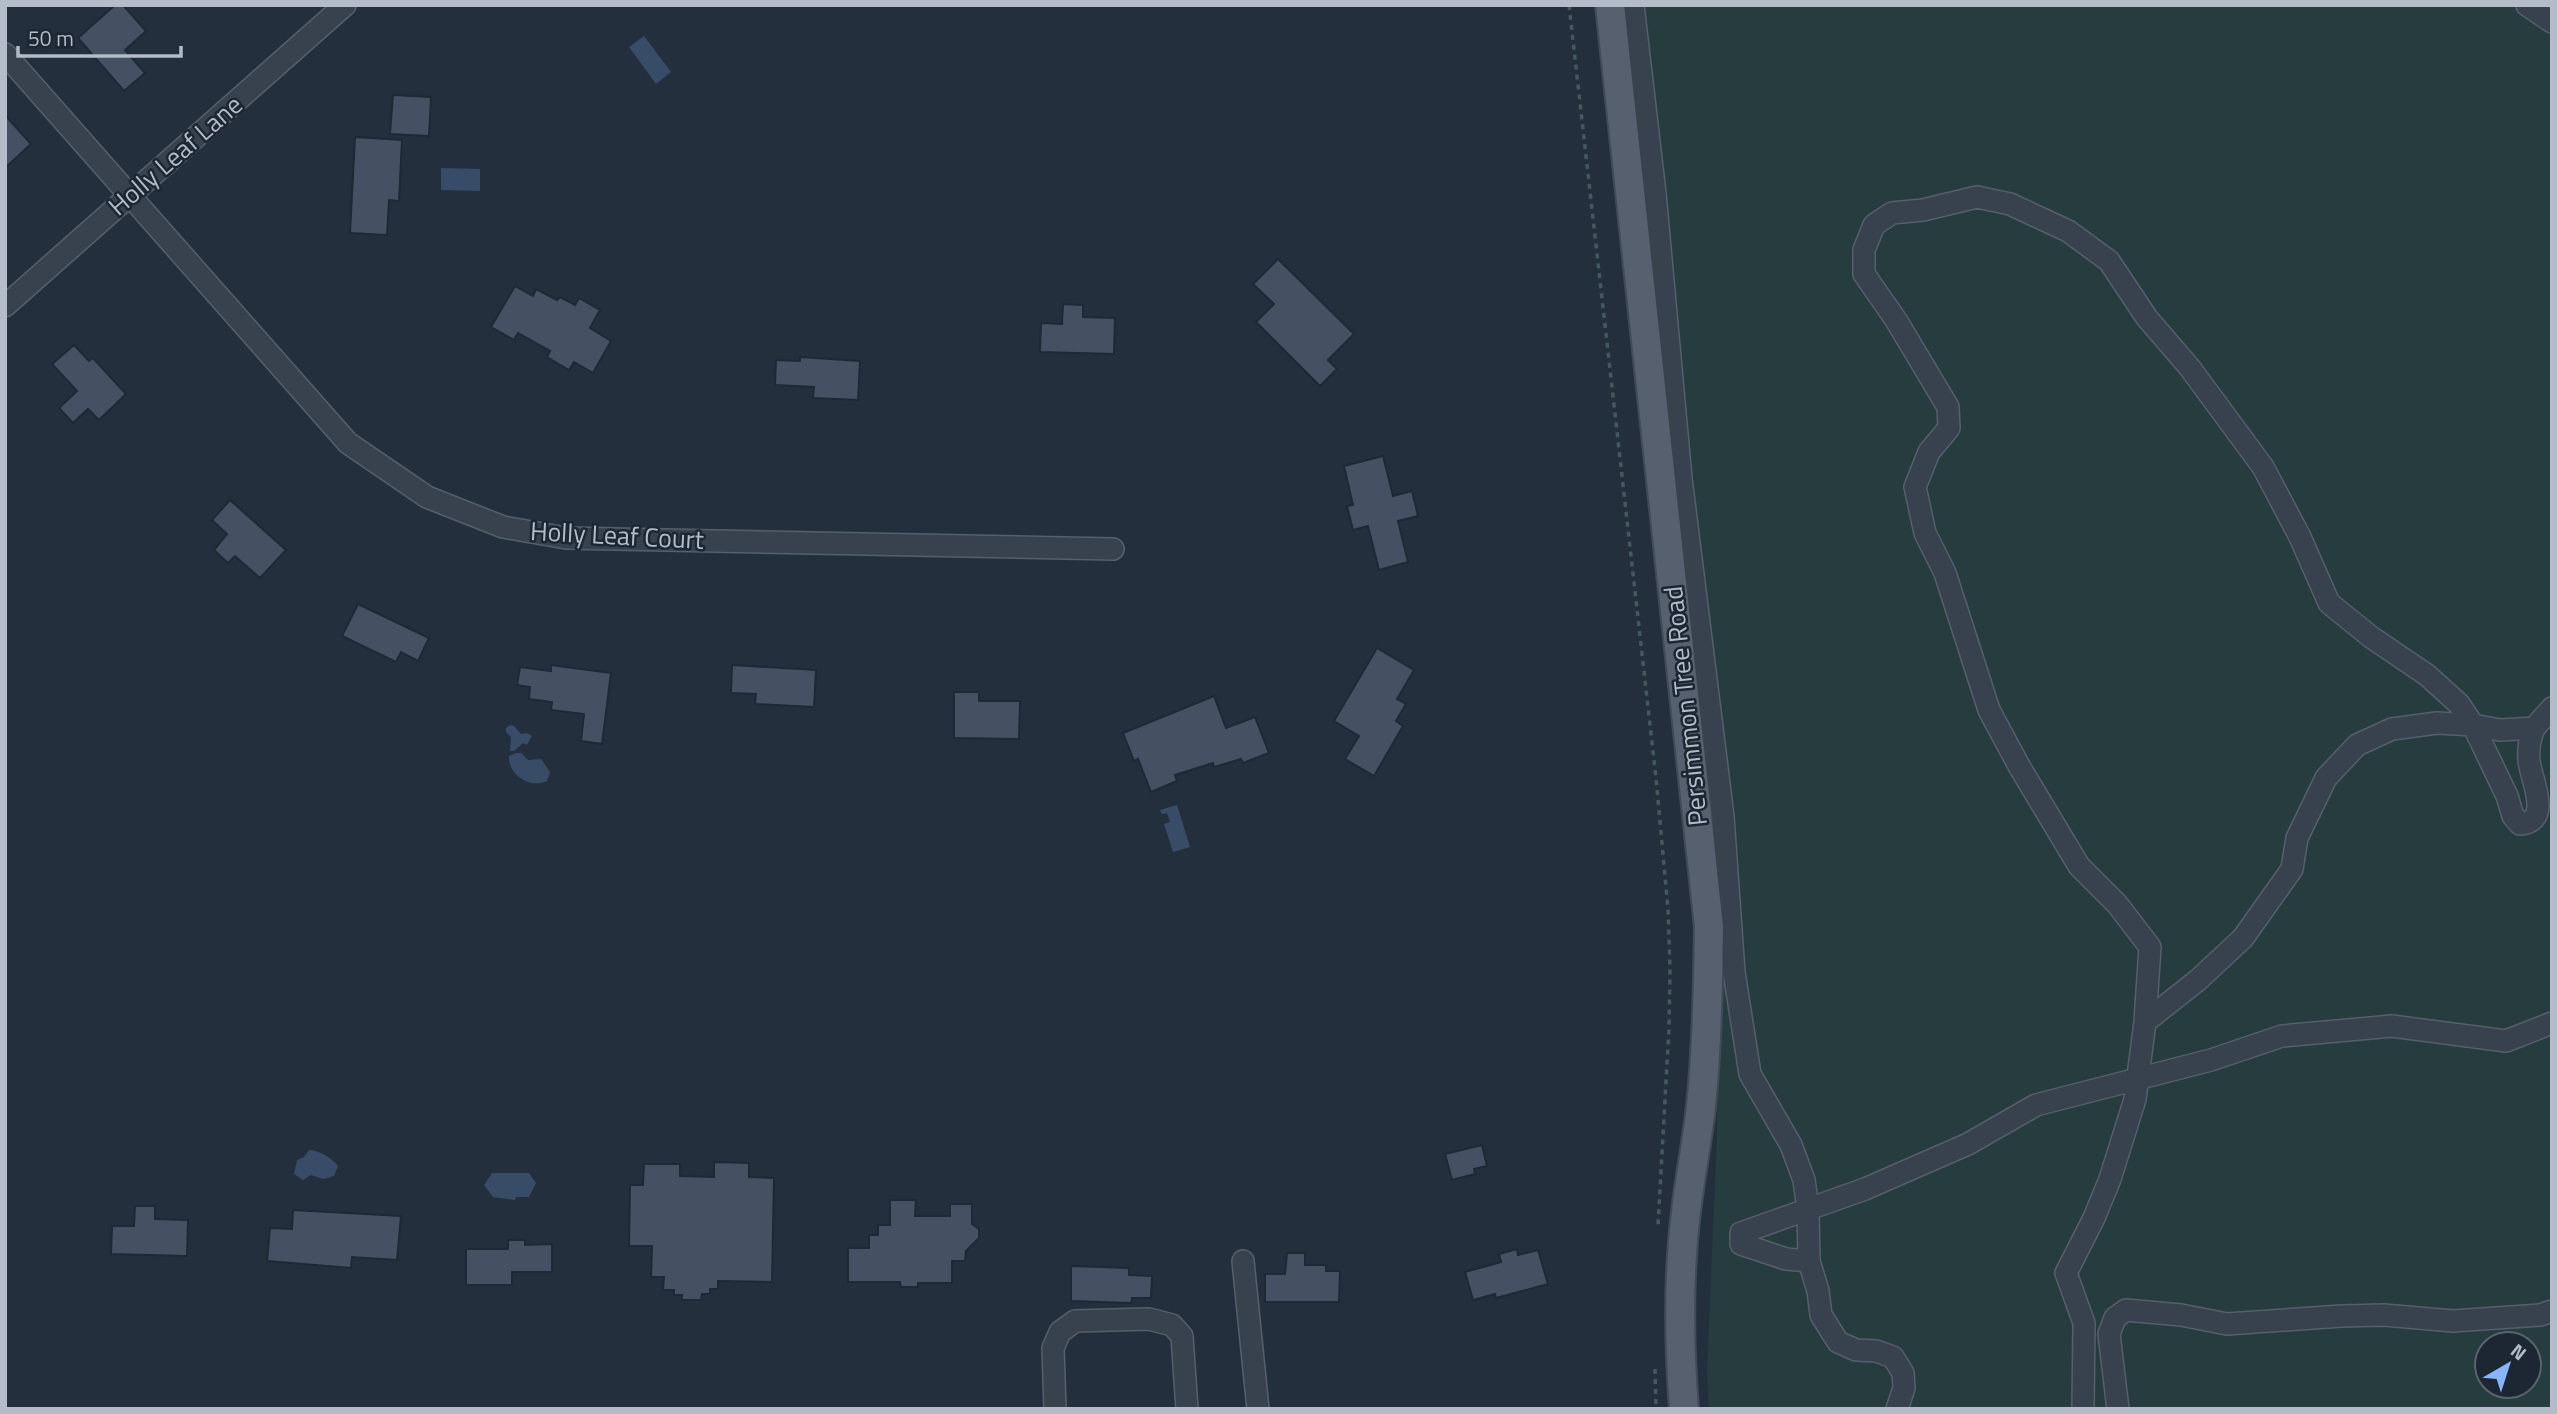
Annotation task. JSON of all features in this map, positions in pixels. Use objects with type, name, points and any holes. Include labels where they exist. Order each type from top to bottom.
[{"type":"main road","name":"Persimmon Tree Road","points":[[1610,5],[1709,927],[1701,1108],[1681,1266],[1681,1378],[1675,1408]]},
{"type":"street","name":"Holly Leaf Lane","points":[[5,306],[345,5]]},
{"type":"street","points":[[1633,5],[1655,193],[1681,478],[1723,816],[1734,972],[1750,1074],[1791,1145],[1804,1180],[1808,1209],[1809,1261],[1818,1291],[1821,1315],[1838,1342],[1856,1350],[1876,1351],[1893,1357],[1903,1373],[1904,1388],[1897,1409]]},
{"type":"street","points":[[2527,5],[2552,22]]},
{"type":"street","name":"Holly Leaf Court","points":[[5,54],[348,443],[427,497],[503,527],[566,538],[1113,549]]},
{"type":"street","points":[[2083,1409],[2084,1322],[2066,1273],[2110,1180],[2135,1099],[2145,1022],[2150,947],[2117,904],[2079,866],[1989,710],[1945,573],[1924,533],[1915,487],[1929,452],[1949,428],[1948,407],[1896,320],[1864,274],[1864,250],[1874,225],[1892,213],[1923,210],[1977,197],[2010,204],[2068,231],[2109,261],[2147,318],[2190,368],[2263,467],[2300,537],[2329,603],[2371,637],[2427,675],[2459,704],[2473,725],[2507,796],[2513,816],[2520,824],[2535,817],[2538,808],[2538,793],[2529,761],[2530,738],[2534,728],[2552,708]]},
{"type":"street","points":[[2145,1022],[2198,980],[2243,937],[2292,869],[2297,838],[2326,778],[2357,745],[2392,729],[2437,723],[2500,730],[2534,728]]},
{"type":"street","points":[[1809,1261],[1786,1259],[1741,1244],[1741,1233],[1864,1189],[1968,1144],[2036,1105],[2211,1060],[2282,1036],[2392,1026],[2506,1041],[2552,1023]]},
{"type":"street","points":[[1242,1261],[1258,1409]]},
{"type":"street","points":[[2118,1409],[2109,1335],[2115,1318],[2126,1310],[2181,1315],[2227,1324],[2352,1315],[2453,1321],[2540,1315],[2552,1311]]},
{"type":"street","points":[[1055,1409],[1053,1348],[1060,1332],[1075,1321],[1149,1319],[1172,1325],[1182,1336],[1187,1409]]},
{"type":"path","points":[[1569,5],[1653,750],[1668,909],[1669,1028],[1658,1236]]},
{"type":"path","points":[[1655,1364],[1675,1408]]},
{"type":"green space","points":[[1619,5],[2552,5],[2552,1409],[1709,1409],[1707,1371],[1717,1134],[1719,917]]},
{"type":"water","points":[[644,36],[671,72],[656,84],[629,47]]},
{"type":"water","points":[[441,168],[480,169],[480,191],[441,190]]},
{"type":"water","points":[[510,725],[521,734],[532,736],[527,745],[523,743],[514,751],[510,751],[511,737],[506,732]]},
{"type":"water","points":[[521,753],[528,760],[541,759],[550,772],[547,781],[534,783],[521,779],[510,763],[509,756]]},
{"type":"water","points":[[1177,805],[1190,847],[1173,852],[1164,824],[1170,822],[1167,813],[1162,814],[1160,810]]},
{"type":"water","points":[[309,1150],[329,1157],[338,1166],[334,1176],[323,1179],[311,1175],[303,1180],[294,1174],[297,1160],[304,1157]]},
{"type":"water","points":[[492,1173],[529,1173],[536,1183],[529,1197],[516,1197],[515,1200],[493,1197],[484,1185]]},
{"type":"building","points":[[115,5],[123,5],[146,31],[125,50],[145,73],[124,91],[78,38]]},
{"type":"building","points":[[393,95],[431,97],[429,136],[390,134]]},
{"type":"building","points":[[5,115],[31,144],[5,168]]},
{"type":"building","points":[[355,137],[402,140],[399,201],[389,200],[387,235],[350,233]]},
{"type":"building","points":[[1278,259],[1354,334],[1328,360],[1337,369],[1320,386],[1256,322],[1274,304],[1253,284]]},
{"type":"building","points":[[515,286],[533,296],[536,289],[557,300],[560,297],[575,305],[579,298],[600,310],[590,328],[611,341],[593,373],[574,362],[569,370],[547,357],[550,351],[518,333],[514,340],[491,327]]},
{"type":"building","points":[[1063,304],[1083,305],[1083,317],[1115,318],[1114,354],[1040,352],[1041,323],[1062,324]]},
{"type":"building","points":[[74,345],[89,361],[93,358],[126,394],[99,420],[88,409],[73,423],[59,408],[77,391],[52,364]]},
{"type":"building","points":[[800,357],[860,361],[858,400],[813,398],[814,387],[775,385],[776,360],[800,361]]},
{"type":"building","points":[[1383,456],[1393,496],[1412,491],[1418,516],[1398,521],[1408,562],[1379,570],[1368,526],[1353,530],[1347,506],[1353,505],[1344,466]]},
{"type":"building","points":[[230,500],[286,550],[260,578],[235,556],[228,563],[214,550],[227,534],[212,520]]},
{"type":"building","points":[[358,604],[429,638],[418,661],[401,652],[396,662],[342,636]]},
{"type":"building","points":[[1377,648],[1414,670],[1397,699],[1406,704],[1396,721],[1403,726],[1374,776],[1345,759],[1359,736],[1334,721]]},
{"type":"building","points":[[551,665],[611,673],[602,744],[581,741],[584,714],[551,710],[552,702],[529,699],[530,687],[517,685],[520,667],[551,671]]},
{"type":"building","points":[[732,665],[816,670],[814,707],[755,704],[756,694],[731,693]]},
{"type":"building","points":[[954,692],[979,692],[979,701],[1020,701],[1019,739],[954,738]]},
{"type":"building","points":[[1214,696],[1226,728],[1255,717],[1269,753],[1243,763],[1241,759],[1214,767],[1213,763],[1175,775],[1177,781],[1151,792],[1138,759],[1134,761],[1123,733]]},
{"type":"building","points":[[1482,1145],[1487,1166],[1474,1169],[1475,1174],[1452,1180],[1445,1154]]},
{"type":"building","points":[[714,1162],[749,1163],[749,1177],[774,1178],[772,1282],[718,1281],[718,1289],[710,1289],[710,1294],[702,1294],[701,1300],[682,1300],[682,1295],[674,1295],[674,1290],[663,1290],[664,1277],[651,1277],[652,1246],[629,1246],[630,1185],[643,1185],[644,1164],[680,1164],[680,1176],[714,1177]]},
{"type":"building","points":[[890,1200],[916,1200],[915,1216],[950,1216],[950,1204],[972,1204],[972,1224],[979,1229],[979,1238],[966,1251],[965,1261],[952,1261],[952,1283],[918,1283],[918,1287],[901,1287],[900,1282],[848,1282],[848,1248],[869,1248],[869,1235],[878,1235],[878,1225],[890,1225]]},
{"type":"building","points":[[135,1206],[155,1206],[155,1219],[188,1220],[187,1256],[111,1254],[112,1226],[134,1226]]},
{"type":"building","points":[[293,1210],[401,1216],[397,1260],[352,1257],[351,1268],[267,1261],[270,1228],[292,1229]]},
{"type":"building","points":[[508,1240],[525,1240],[525,1245],[552,1244],[552,1272],[512,1272],[512,1285],[466,1285],[466,1249],[508,1249]]},
{"type":"building","points":[[1517,1249],[1518,1255],[1538,1250],[1548,1284],[1496,1298],[1495,1294],[1473,1300],[1465,1272],[1501,1262],[1499,1254]]},
{"type":"building","points":[[1287,1253],[1305,1253],[1305,1265],[1326,1265],[1326,1271],[1340,1271],[1339,1302],[1265,1302],[1265,1274],[1285,1274]]},
{"type":"building","points":[[1071,1266],[1129,1268],[1129,1275],[1152,1276],[1151,1298],[1132,1298],[1131,1303],[1071,1301]]}]
